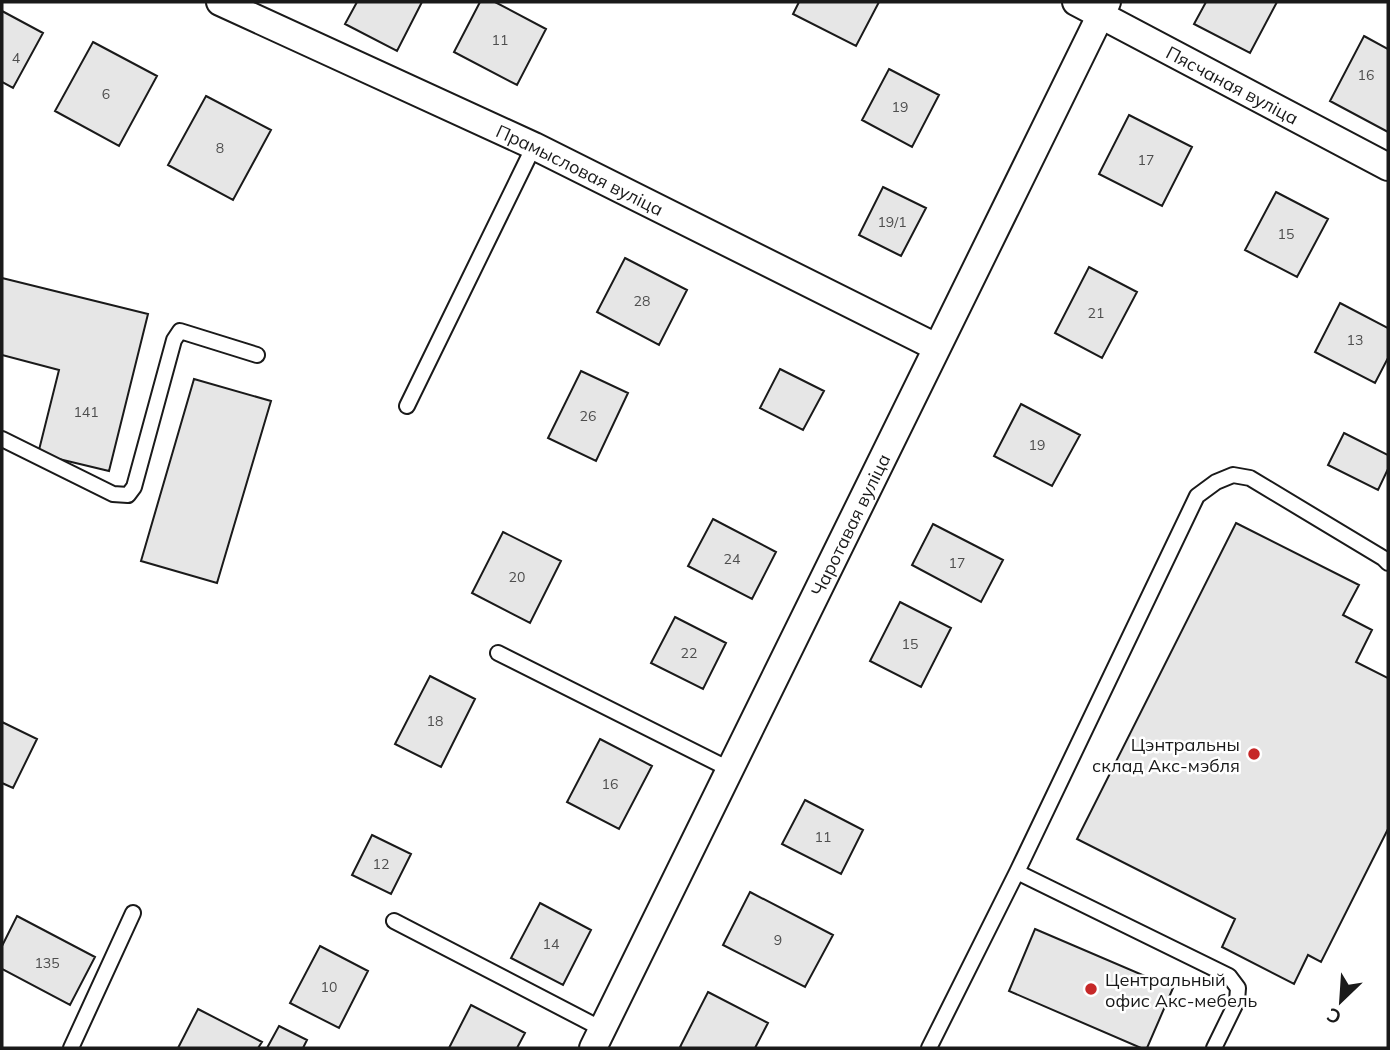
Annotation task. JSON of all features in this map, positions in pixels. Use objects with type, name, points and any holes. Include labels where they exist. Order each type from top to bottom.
[{"type":"street","name":"Прамысловая вуліца","points":[[220,2],[534,146],[936,347]]},
{"type":"street","name":"Пясчаная вуліца","points":[[1076,2],[1104,8],[1388,167]]},
{"type":"street","name":"Чаротавая вуліца","points":[[597,1039],[1104,8]]},
{"type":"lane","points":[[407,406],[534,146]]},
{"type":"lane","points":[[2,439],[113,494],[128,495],[134,487],[174,340],[180,331],[257,355]]},
{"type":"lane","points":[[929,1048],[1017,872],[1197,496],[1216,482],[1233,475],[1250,478],[1388,563]]},
{"type":"lane","points":[[498,653],[729,769]]},
{"type":"lane","points":[[1017,872],[1229,976],[1238,988],[1237,1001],[1214,1048]]},
{"type":"lane","points":[[71,1048],[133,913]]},
{"type":"lane","points":[[394,920],[597,1039]]},
{"type":"building","points":[[357,2],[422,2],[397,51],[345,24]]},
{"type":"building","points":[[480,2],[495,2],[546,29],[517,85],[454,52]]},
{"type":"building","points":[[799,2],[879,2],[856,46],[793,14]]},
{"type":"building","points":[[1206,2],[1277,2],[1250,53],[1194,24]]},
{"type":"building","points":[[2,11],[43,33],[13,88],[2,82]]},
{"type":"building","points":[[1364,36],[1388,49],[1388,132],[1330,101]]},
{"type":"building","points":[[93,42],[157,76],[119,146],[55,111]]},
{"type":"building","points":[[889,69],[939,95],[912,147],[862,120]]},
{"type":"building","points":[[206,96],[271,130],[233,200],[168,165]]},
{"type":"building","points":[[1129,115],[1192,147],[1162,206],[1099,174]]},
{"type":"building","points":[[883,187],[926,208],[901,256],[859,235]]},
{"type":"building","points":[[1276,192],[1328,219],[1297,277],[1245,250]]},
{"type":"building","points":[[625,258],[687,290],[659,345],[597,312]]},
{"type":"building","points":[[1089,267],[1137,292],[1102,358],[1055,333]]},
{"type":"building","points":[[2,278],[148,314],[109,471],[38,454],[59,370],[2,355]]},
{"type":"building","points":[[1340,303],[1388,328],[1388,358],[1375,383],[1315,352]]},
{"type":"building","points":[[780,369],[824,391],[803,430],[760,408]]},
{"type":"building","points":[[581,371],[628,393],[596,461],[548,438]]},
{"type":"building","points":[[194,379],[271,401],[217,583],[141,561]]},
{"type":"building","points":[[1021,404],[1080,435],[1052,486],[994,456]]},
{"type":"building","points":[[1344,433],[1388,455],[1388,469],[1378,490],[1328,465]]},
{"type":"building","points":[[713,519],[776,552],[752,599],[688,566]]},
{"type":"building","name":"Цэнтральны склад Акс-мэбля","points":[[1236,523],[1359,585],[1343,615],[1372,630],[1356,662],[1388,678],[1388,829],[1321,962],[1308,955],[1294,984],[1222,947],[1235,919],[1077,839]]},
{"type":"building","points":[[933,524],[1003,560],[981,602],[912,565]]},
{"type":"building","points":[[503,532],[561,561],[530,623],[472,593]]},
{"type":"building","points":[[900,602],[951,628],[921,687],[870,661]]},
{"type":"building","points":[[675,617],[726,643],[703,689],[651,663]]},
{"type":"building","points":[[430,676],[475,699],[441,767],[395,744]]},
{"type":"building","points":[[2,722],[37,739],[13,788],[2,783]]},
{"type":"building","points":[[600,739],[652,766],[619,829],[567,802]]},
{"type":"building","points":[[805,800],[863,830],[841,874],[782,844]]},
{"type":"building","points":[[372,835],[411,854],[391,894],[352,875]]},
{"type":"building","points":[[750,892],[833,935],[805,987],[723,945]]},
{"type":"building","points":[[540,903],[591,930],[563,985],[511,958]]},
{"type":"building","points":[[17,916],[95,957],[70,1005],[2,969],[2,946]]},
{"type":"building","name":"Центральный офис Акс-мебель","points":[[1035,929],[1173,988],[1147,1048],[1141,1048],[1009,991]]},
{"type":"building","points":[[320,946],[368,971],[339,1028],[290,1003]]},
{"type":"building","points":[[708,992],[768,1023],[755,1048],[680,1047]]},
{"type":"building","points":[[471,1005],[525,1033],[517,1048],[449,1048]]},
{"type":"building","points":[[198,1009],[262,1042],[258,1048],[178,1048]]},
{"type":"building","points":[[279,1026],[307,1040],[303,1048],[267,1048]]},
{"type":"place","name":"Цэнтральны склад Акс-мэбля","points":[[1254,754]]},
{"type":"place","name":"Центральный офис Акс-мебель","points":[[1091,989]]}]
